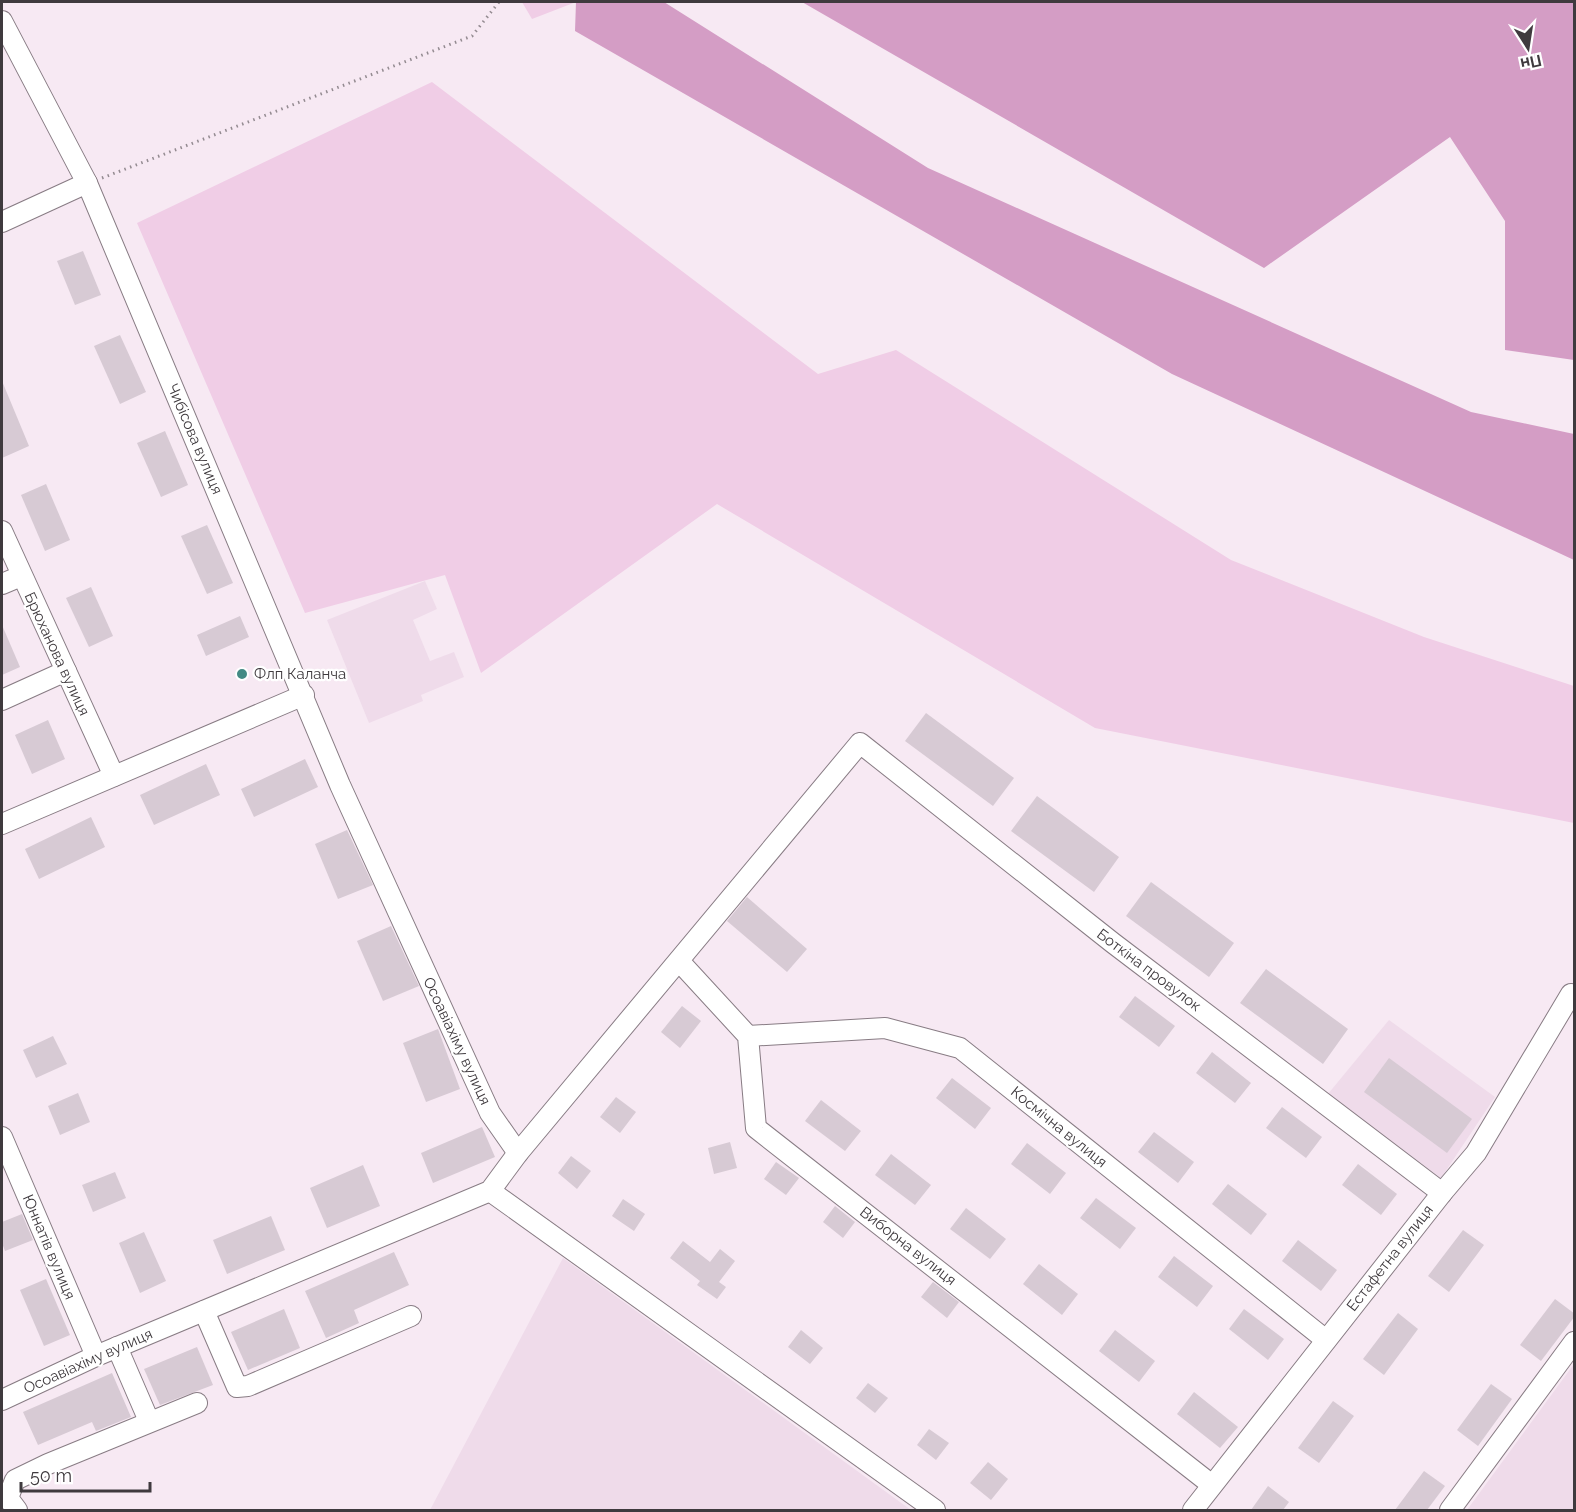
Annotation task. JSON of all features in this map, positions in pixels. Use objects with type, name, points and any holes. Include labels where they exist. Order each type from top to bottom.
[{"type":"street","name":"Чибісова вулиця","points":[[2,21],[87,183],[304,695]]},
{"type":"street","points":[[2,222],[87,183]]},
{"type":"street","name":"Брюханова вулиця","points":[[2,531],[114,776]]},
{"type":"street","points":[[2,585],[21,576]]},
{"type":"street","points":[[2,700],[66,671]]},
{"type":"street","points":[[2,824],[304,695]]},
{"type":"street","name":"Осоавіахіму вулиця","points":[[304,695],[340,785],[490,1113],[518,1153]]},
{"type":"street","name":"Боткіна провулок","points":[[679,961],[860,743],[1113,943],[1442,1193]]},
{"type":"street","points":[[748,1036],[679,961],[518,1153],[490,1191],[935,1510]]},
{"type":"street","name":"Естафетна вулиця","points":[[1193,1510],[1476,1153],[1573,996]]},
{"type":"street","name":"Космічна вулиця","points":[[748,1036],[885,1028],[960,1048],[1326,1340]]},
{"type":"street","name":"Виборна вулиця","points":[[748,1036],[756,1128],[1212,1485]]},
{"type":"street","name":"Юннатів вулиця","points":[[2,1137],[96,1356]]},
{"type":"street","name":"Осоавіахіму вулиця","points":[[2,1400],[117,1347],[490,1191]]},
{"type":"street","points":[[204,1311],[237,1387],[248,1386],[411,1316]]},
{"type":"street","points":[[1450,1510],[1575,1342]]},
{"type":"street","points":[[117,1347],[149,1421]]},
{"type":"street","points":[[17,1510],[8,1498],[15,1480],[149,1421],[197,1403]]},
{"type":"path","points":[[87,183],[472,36],[499,2]]},
{"type":"shaded area","points":[[522,2],[576,2],[532,19]]},
{"type":"shaded area","points":[[576,2],[664,2],[928,168],[1471,412],[1574,434],[1574,560],[1172,374],[575,31]]},
{"type":"shaded area","points":[[802,2],[1574,2],[1574,360],[1505,350],[1505,221],[1450,137],[1264,268]]},
{"type":"shaded area","points":[[432,82],[818,374],[896,350],[1231,560],[1424,637],[1574,686],[1574,823],[1095,728],[717,504],[481,673],[445,575],[305,613],[137,223]]},
{"type":"shaded area","points":[[425,581],[437,609],[413,620],[430,661],[454,652],[464,677],[421,695],[423,701],[369,723],[327,620]]},
{"type":"shaded area","points":[[1389,1020],[1495,1097],[1441,1178],[1328,1094]]},
{"type":"shaded area","points":[[563,1258],[911,1510],[430,1510]]},
{"type":"shaded area","points":[[1574,1364],[1574,1510],[1467,1510]]},
{"type":"building","points":[[83,251],[101,295],[75,305],[57,261]]},
{"type":"building","points":[[120,335],[146,392],[120,404],[94,346]]},
{"type":"building","points":[[2,381],[29,446],[2,458]]},
{"type":"building","points":[[165,431],[188,485],[161,497],[137,443]]},
{"type":"building","points":[[46,484],[70,540],[45,551],[21,495]]},
{"type":"building","points":[[207,525],[233,583],[207,594],[181,536]]},
{"type":"building","points":[[91,587],[113,636],[89,647],[66,598]]},
{"type":"building","points":[[240,616],[249,637],[206,656],[197,635]]},
{"type":"building","points":[[2,625],[20,667],[2,675]]},
{"type":"building","points":[[926,713],[1014,778],[993,806],[905,741]]},
{"type":"building","points":[[48,720],[65,759],[32,774],[15,735]]},
{"type":"building","points":[[305,759],[318,787],[254,817],[241,789]]},
{"type":"building","points":[[206,764],[220,795],[154,825],[140,795]]},
{"type":"building","points":[[1037,796],[1119,857],[1094,892],[1011,831]]},
{"type":"building","points":[[91,817],[105,847],[39,879],[25,849]]},
{"type":"building","points":[[347,830],[373,885],[338,899],[315,844]]},
{"type":"building","points":[[1151,882],[1234,943],[1209,977],[1126,916]]},
{"type":"building","points":[[747,897],[807,949],[787,972],[727,921]]},
{"type":"building","points":[[391,926],[419,986],[383,1001],[357,941]]},
{"type":"building","points":[[1266,969],[1348,1029],[1323,1064],[1240,1003]]},
{"type":"building","points":[[1135,996],[1175,1026],[1159,1047],[1119,1017]]},
{"type":"building","points":[[682,1006],[701,1021],[680,1048],[661,1032]]},
{"type":"building","points":[[438,1029],[460,1089],[426,1102],[403,1043]]},
{"type":"building","points":[[53,1036],[67,1064],[36,1078],[23,1050]]},
{"type":"building","points":[[1212,1052],[1251,1083],[1235,1103],[1196,1073]]},
{"type":"building","points":[[1389,1058],[1472,1119],[1447,1153],[1364,1092]]},
{"type":"building","points":[[952,1078],[991,1108],[975,1129],[936,1098]]},
{"type":"building","points":[[78,1093],[90,1122],[60,1135],[48,1106]]},
{"type":"building","points":[[616,1097],[636,1112],[620,1133],[600,1117]]},
{"type":"building","points":[[821,1100],[861,1131],[845,1151],[805,1121]]},
{"type":"building","points":[[1282,1107],[1322,1137],[1306,1158],[1266,1128]]},
{"type":"building","points":[[482,1127],[495,1157],[433,1183],[421,1153]]},
{"type":"building","points":[[1154,1132],[1194,1162],[1178,1183],[1138,1152]]},
{"type":"building","points":[[730,1142],[737,1168],[714,1174],[708,1148]]},
{"type":"building","points":[[1027,1143],[1066,1173],[1050,1194],[1011,1164]]},
{"type":"building","points":[[891,1154],[931,1185],[915,1205],[875,1175]]},
{"type":"building","points":[[571,1156],[591,1171],[577,1189],[558,1173]]},
{"type":"building","points":[[776,1162],[799,1178],[786,1195],[764,1179]]},
{"type":"building","points":[[1358,1164],[1397,1194],[1381,1215],[1342,1185]]},
{"type":"building","points":[[363,1165],[380,1206],[327,1228],[310,1188]]},
{"type":"building","points":[[115,1172],[126,1198],[93,1212],[82,1185]]},
{"type":"building","points":[[1228,1184],[1267,1214],[1251,1235],[1212,1204]]},
{"type":"building","points":[[1096,1198],[1136,1228],[1120,1249],[1080,1218]]},
{"type":"building","points":[[623,1199],[645,1214],[634,1231],[612,1216]]},
{"type":"building","points":[[835,1206],[855,1222],[843,1238],[823,1222]]},
{"type":"building","points":[[966,1208],[1006,1239],[990,1259],[950,1229]]},
{"type":"building","points":[[22,1214],[33,1240],[5,1251],[2,1243],[2,1222]]},
{"type":"building","points":[[271,1216],[285,1250],[227,1274],[213,1240]]},
{"type":"building","points":[[1463,1230],[1484,1245],[1449,1292],[1428,1276]]},
{"type":"building","points":[[144,1232],[166,1281],[140,1293],[119,1243]]},
{"type":"building","points":[[1298,1240],[1337,1270],[1321,1291],[1282,1261]]},
{"type":"building","points":[[683,1241],[710,1262],[720,1249],[735,1261],[719,1282],[726,1287],[717,1299],[697,1285],[700,1281],[670,1258]]},
{"type":"building","points":[[394,1252],[409,1285],[354,1310],[359,1323],[326,1338],[305,1291]]},
{"type":"building","points":[[1174,1256],[1213,1286],[1197,1307],[1158,1277]]},
{"type":"building","points":[[1039,1264],[1078,1294],[1062,1315],[1023,1284]]},
{"type":"building","points":[[46,1279],[70,1335],[44,1346],[20,1290]]},
{"type":"building","points":[[933,1282],[959,1302],[947,1318],[921,1297]]},
{"type":"building","points":[[1555,1299],[1575,1316],[1541,1361],[1520,1345]]},
{"type":"building","points":[[284,1309],[300,1348],[248,1370],[231,1332]]},
{"type":"building","points":[[1244,1309],[1284,1339],[1268,1360],[1229,1329]]},
{"type":"building","points":[[1398,1313],[1418,1329],[1384,1375],[1363,1359]]},
{"type":"building","points":[[801,1330],[823,1348],[810,1364],[788,1347]]},
{"type":"building","points":[[1115,1330],[1155,1361],[1139,1382],[1099,1351]]},
{"type":"building","points":[[197,1347],[213,1385],[160,1405],[144,1369]]},
{"type":"building","points":[[112,1373],[131,1417],[96,1431],[92,1422],[38,1445],[23,1412]]},
{"type":"building","points":[[868,1383],[888,1398],[875,1413],[856,1398]]},
{"type":"building","points":[[1491,1384],[1512,1399],[1478,1446],[1457,1430]]},
{"type":"building","points":[[1194,1392],[1238,1427],[1220,1448],[1177,1414]]},
{"type":"building","points":[[1333,1401],[1354,1416],[1319,1463],[1298,1448]]},
{"type":"building","points":[[929,1429],[949,1443],[936,1460],[917,1445]]},
{"type":"building","points":[[988,1462],[1008,1479],[991,1500],[970,1483]]},
{"type":"building","points":[[1424,1471],[1445,1486],[1427,1510],[1395,1510]]},
{"type":"building","points":[[1268,1486],[1289,1502],[1283,1510],[1251,1510]]},
{"type":"place","name":"Флп Каланча","points":[[242,674]]}]
